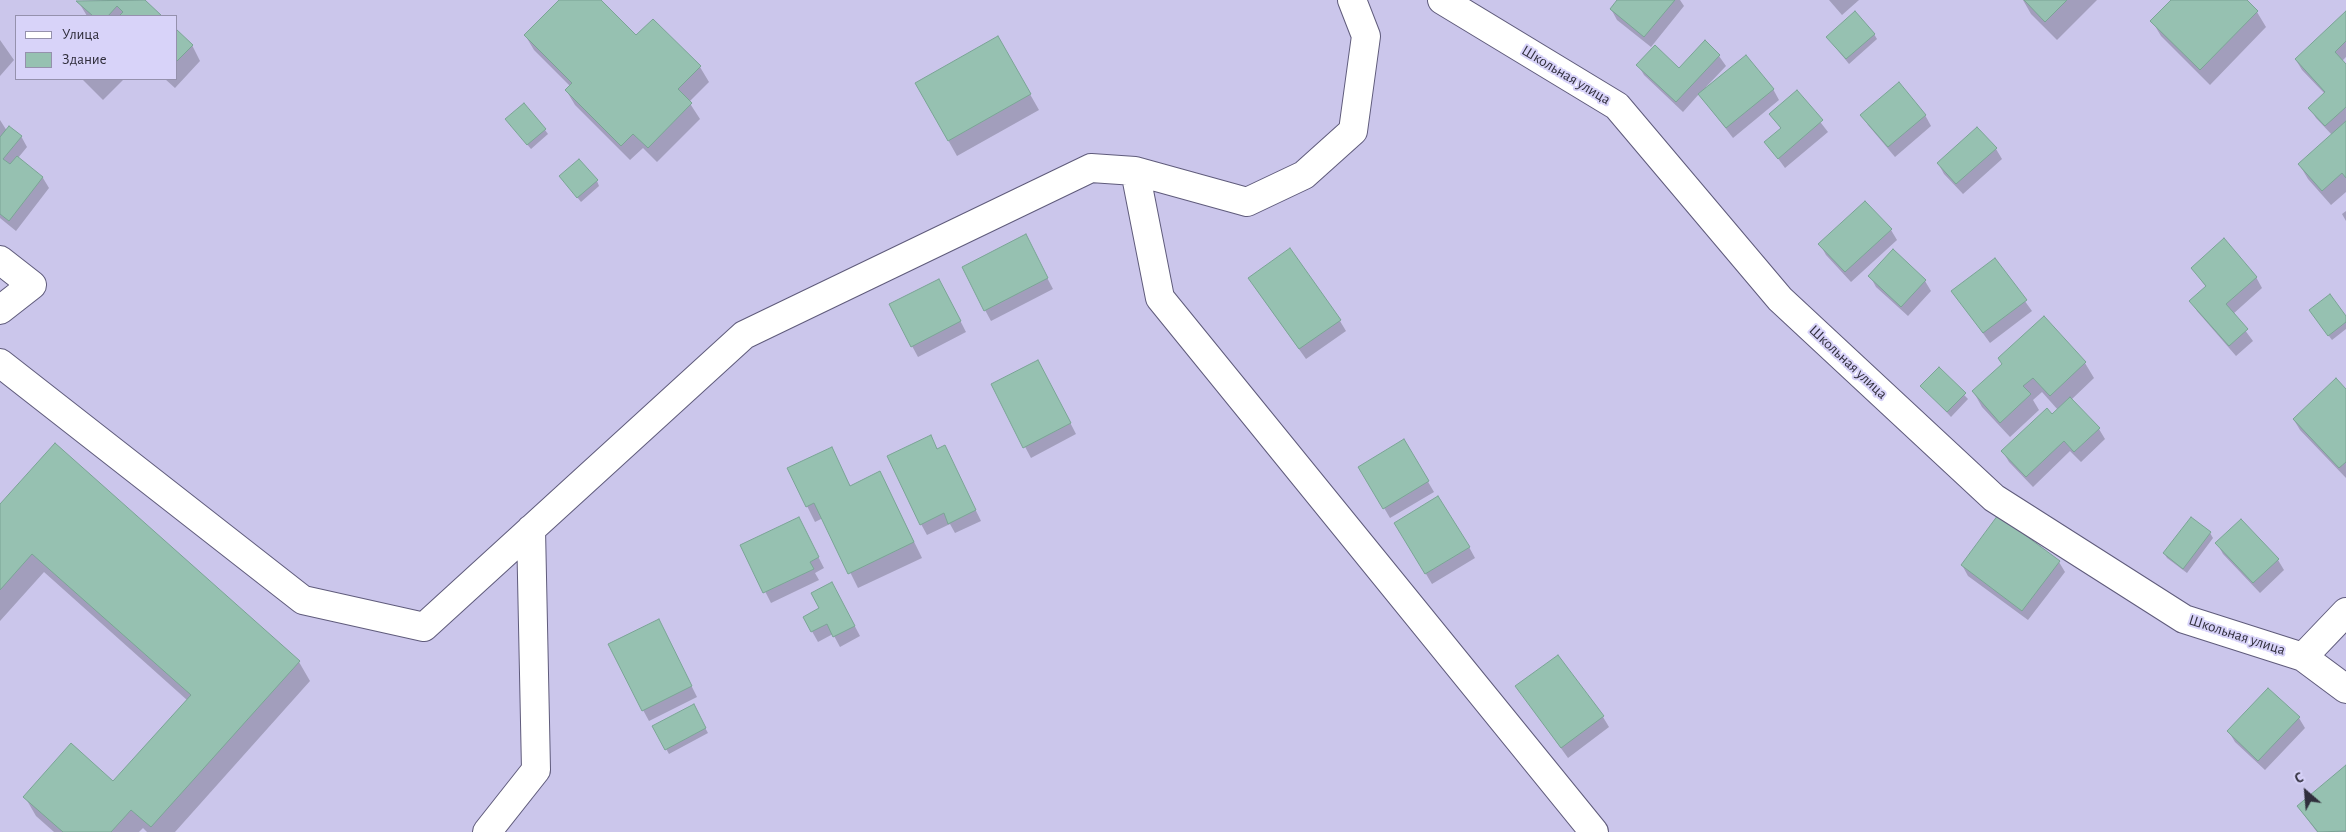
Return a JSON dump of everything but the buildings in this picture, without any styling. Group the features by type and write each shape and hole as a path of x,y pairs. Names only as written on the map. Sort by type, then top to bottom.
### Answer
{"street":[{"path":"0,363 303,600 424,627 744,335 1091,168 1135,171 1247,202 1304,175 1353,131 1366,36 1352,0"},
{"name":"Школьная улица","path":"1442,0 1617,106 1780,299 1994,498 2184,619 2303,657 2346,689"},
{"path":"1135,171 1160,298 1594,832"},
{"path":"0,260 32,285 0,310"},
{"path":"486,832 536,770 531,529"},
{"name":"Школьная улица","path":"2303,657 2346,612"}]}
